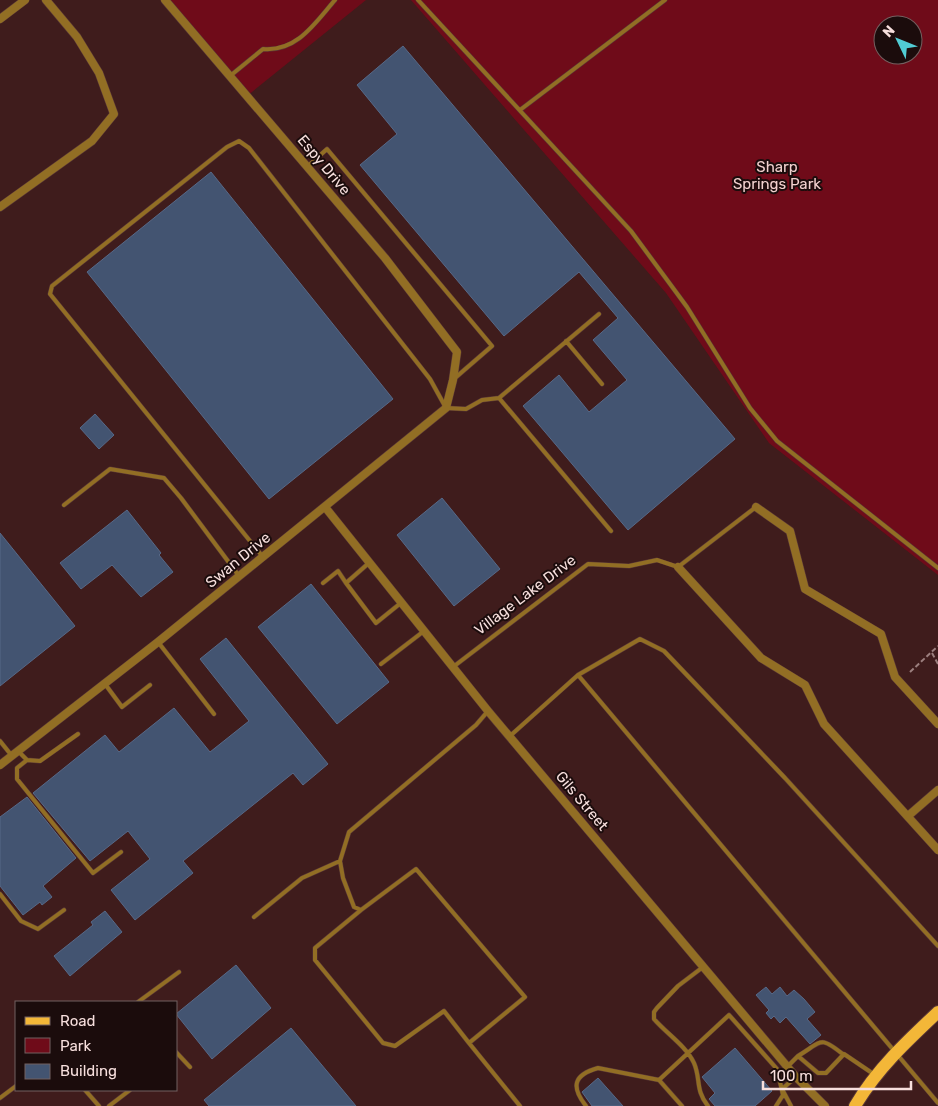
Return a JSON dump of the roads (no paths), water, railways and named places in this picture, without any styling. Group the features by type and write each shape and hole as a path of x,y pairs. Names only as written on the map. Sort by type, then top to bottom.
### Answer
{"main road":[{"path":"855,1106 875,1075 896,1051 938,1012"}],"street":[{"path":"0,19 25,0"},
{"path":"0,207 92,141 114,114 99,73 77,37 46,0"},
{"name":"Espy Drive","path":"165,0 385,258 456,352 453,380"},
{"path":"446,408 453,380"},
{"name":"Swan Drive","path":"0,765 158,642 446,408"},
{"name":"Gils Street","path":"325,507 488,711 796,1077 825,1106"},
{"path":"756,507 790,531 805,589 880,634 895,677 938,724"},
{"path":"678,567 761,658 805,685 824,724 938,850"},
{"path":"908,816 938,790"}],"lane":[{"path":"230,76 263,49 276,50 290,45 311,29 335,0"},
{"path":"418,0 631,231 687,307 750,408 777,441 938,568"},
{"path":"520,110 666,0"},
{"path":"264,557 50,294 52,286 227,147 239,141 249,148 430,379 446,408 466,409 482,400 499,398 599,314"},
{"path":"307,167 327,149 492,346 453,380"},
{"path":"566,341 602,384"},
{"path":"499,398 611,531"},
{"path":"64,505 110,469 164,478 239,576"},
{"path":"678,567 756,507"},
{"name":"Village Lake Drive","path":"453,667 588,564 629,566 657,560 678,567"},
{"path":"346,583 370,562"},
{"path":"323,583 338,571 376,623 402,602"},
{"path":"381,664 424,631"},
{"path":"510,736 578,675 640,639 664,651 785,778 938,946"},
{"path":"158,642 214,714"},
{"path":"578,675 938,1103"},
{"path":"105,684 122,706 150,685"},
{"path":"362,910 354,907 340,862 349,832 476,725 488,711"},
{"path":"0,741 27,760 40,761 78,734"},
{"path":"27,760 17,768 18,779 93,873 121,852"},
{"path":"254,917 302,878 340,862"},
{"path":"469,1042 525,997 416,869 315,948 315,960 383,1043 395,1046 444,1011 520,1106"},
{"path":"0,894 21,921 38,929 64,910"},
{"path":"704,967 678,986 654,1012 654,1019 688,1053 694,1064 700,1096 708,1106"},
{"path":"139,1001 179,972"},
{"path":"659,1080 738,1008"},
{"path":"729,1015 777,1070 782,1089 792,1106"},
{"path":"787,1066 798,1056 820,1042 828,1042 875,1075"},
{"path":"178,1054 190,1068"},
{"path":"798,1056 818,1073 826,1073 844,1055"},
{"path":"586,1106 576,1094 575,1087 578,1080 589,1071 604,1069 659,1080 682,1106"},
{"path":"776,1106 781,1102 782,1089 796,1077"},
{"path":"0,1098 15,1087"},
{"path":"87,1091 99,1106"},
{"path":"109,1106 129,1091"}],"park label":[{"name":"Sharp Springs Park","path":"777,176"}]}
